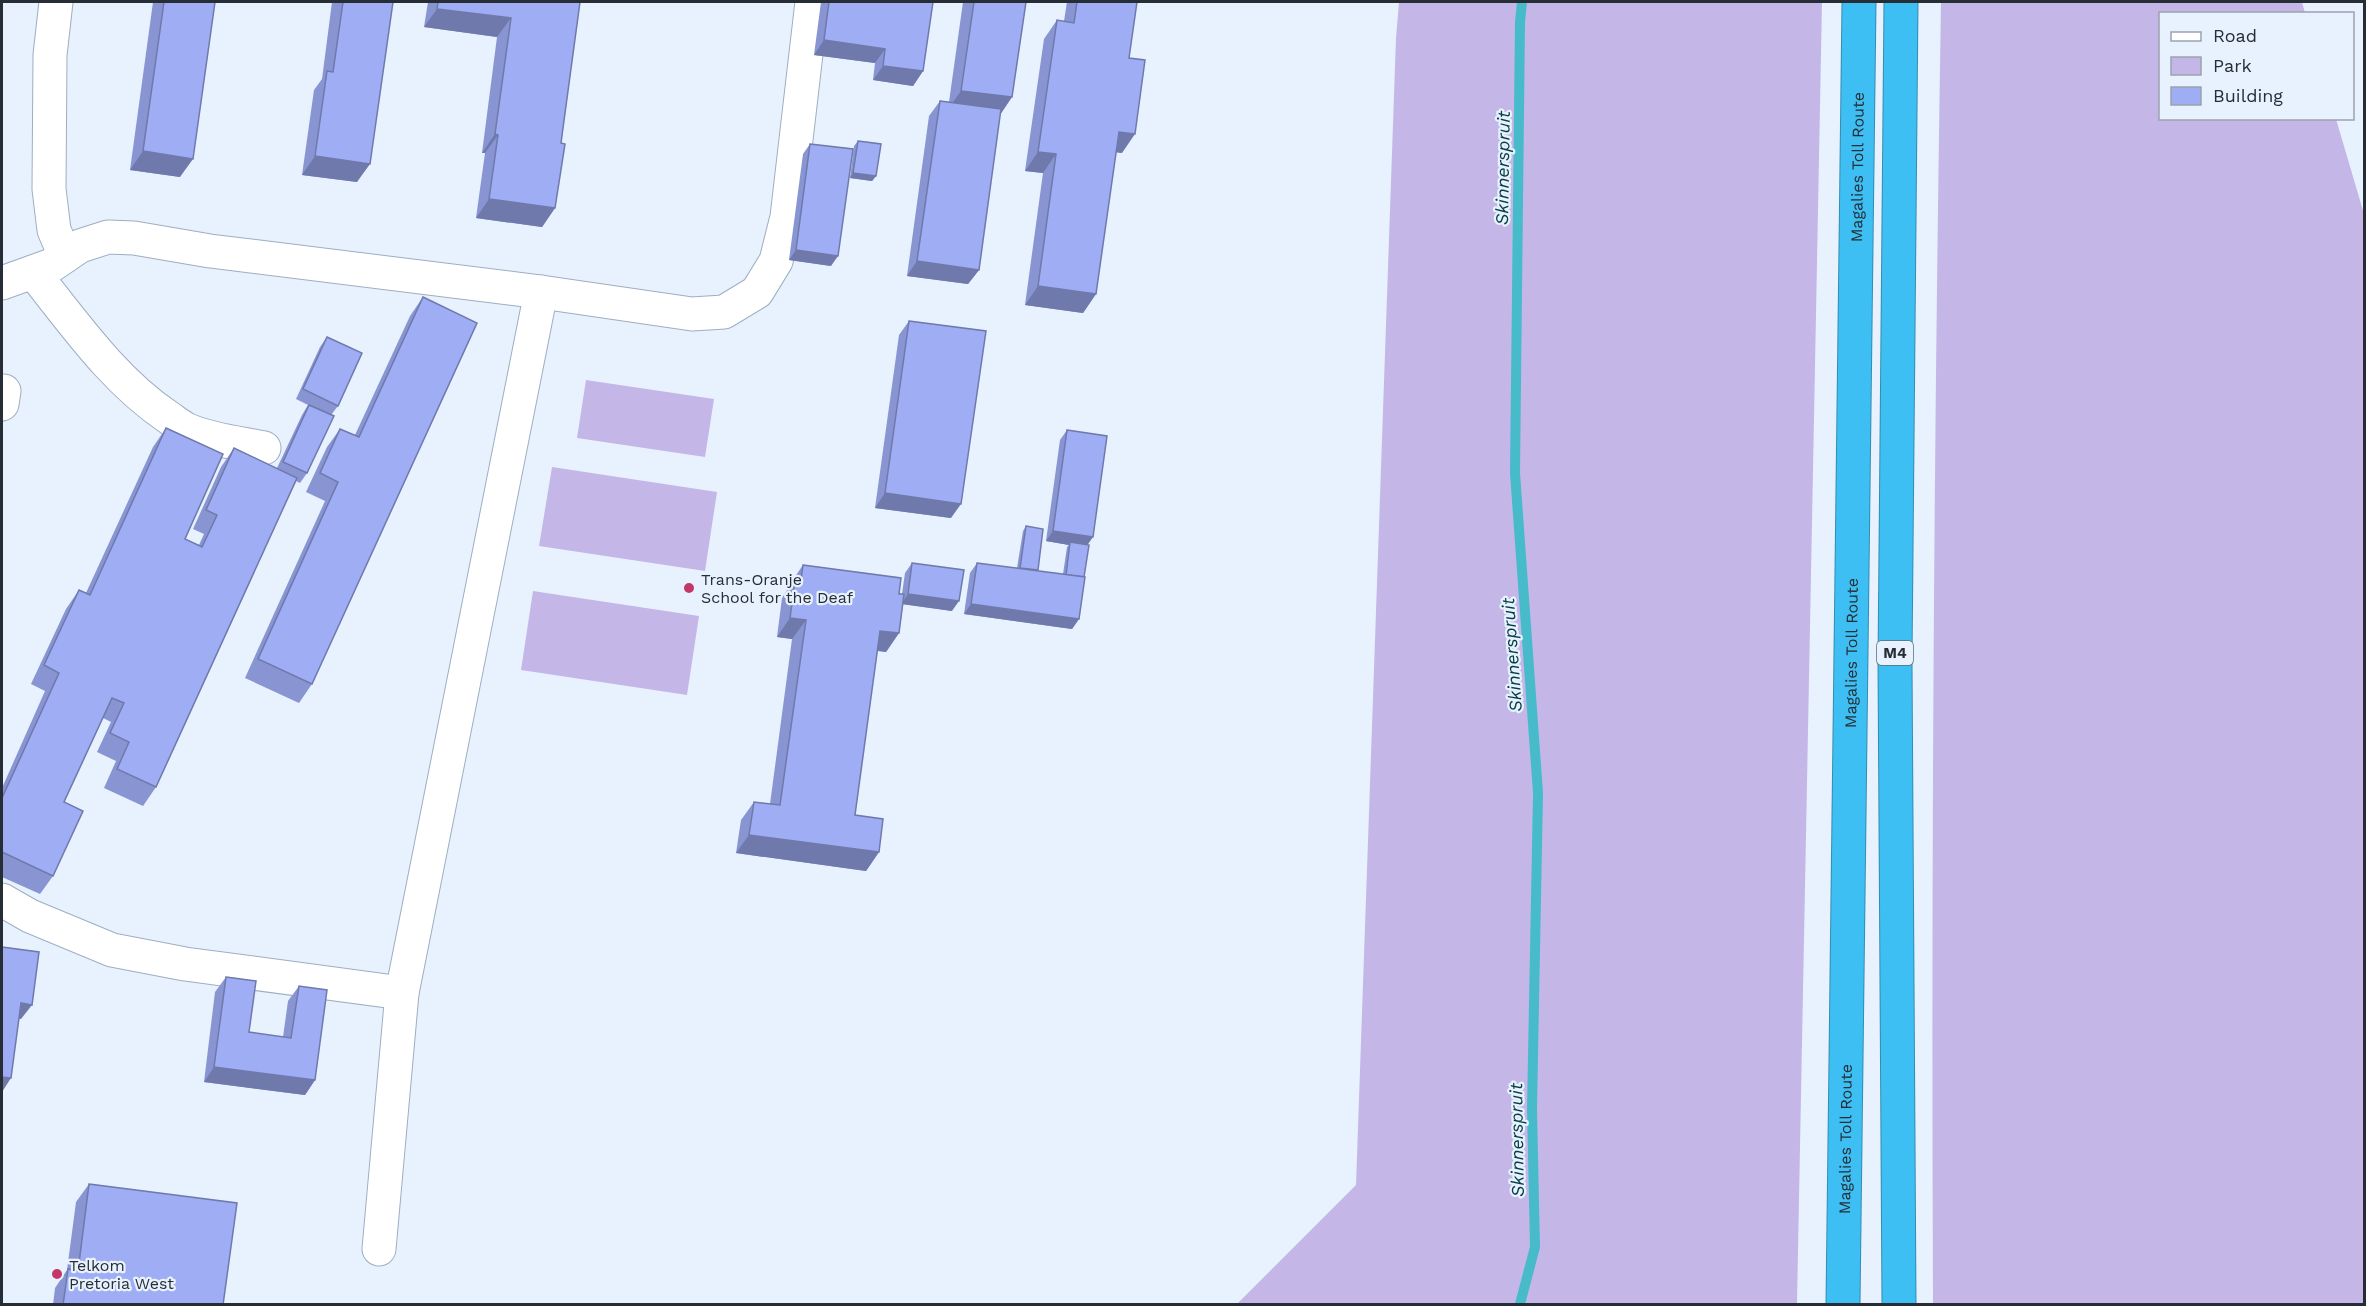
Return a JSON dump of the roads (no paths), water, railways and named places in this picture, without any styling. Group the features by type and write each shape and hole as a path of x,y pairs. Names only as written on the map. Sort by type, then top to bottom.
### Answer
{"highway":[{"name":"Magalies Toll Route","path":"1843,1305 1859,2"},
{"name":"M4","path":"1899,1305 1895,661 1901,2"}],"lane":[{"path":"56,2 50,55 49,189 54,230 65,256"},
{"path":"2,283 52,265 80,246 108,237 134,238 210,251 542,292 692,314 724,312 758,292 776,261 787,217 812,2"},
{"path":"33,272 87,339 149,404 187,429 224,440 264,448"},
{"path":"379,1249 402,993 542,292"},
{"path":"2,900 30,916 112,950 186,964 402,993"}],"waterway":[{"name":"Skinnerspruit","path":"1520,1304 1535,1247 1532,1109 1538,793 1515,473 1522,2"}],"place":[{"name":"Trans-Oranje School for the Deaf","path":"689,588"},
{"name":"Telkom Pretoria West","path":"57,1274"}]}
